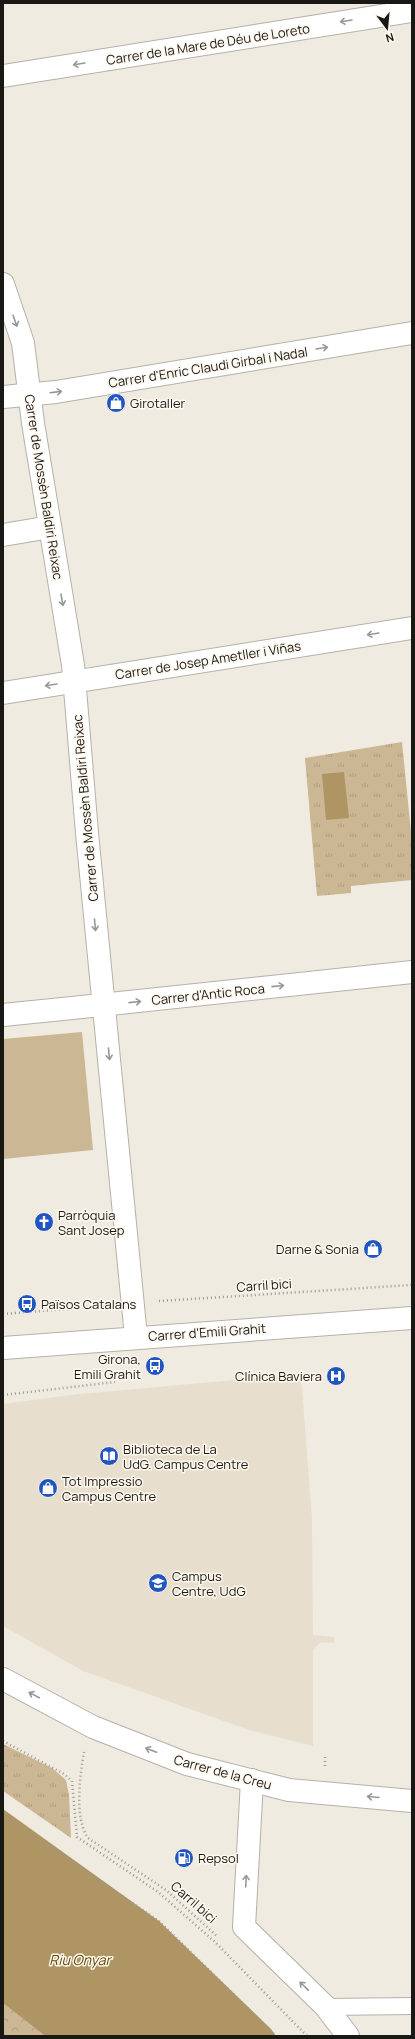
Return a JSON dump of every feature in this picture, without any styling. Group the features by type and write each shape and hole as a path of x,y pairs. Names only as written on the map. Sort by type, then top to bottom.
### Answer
{"street":[{"name":"Carrer de la Mare de Déu de Loreto","path":"3,76 412,11"},
{"name":"Carrer de Mossèn Baldiri Reixac","path":"3,284 23,343 29,395 71,650 104,1005 125,1304 136,1337"},
{"name":"Carrer d'Enric Claudi Girbal i Nadal","path":"3,397 56,392 412,333"},
{"path":"3,535 50,527"},
{"name":"Carrer de Josep Ametller i Viñas","path":"3,693 412,628"},
{"name":"Carrer d'Antic Roca","path":"3,1015 412,972"},
{"name":"Carrer d'Emili Grahit","path":"3,1348 136,1337 412,1318"},
{"name":"Carrer de la Creu","path":"3,1679 93,1727 187,1764 289,1790 412,1800"},
{"path":"252,1780 244,1927 326,2007 348,2036"}],"lane":[{"path":"326,2007 412,2006"}],"path":[{"name":"Carril bici","path":"3,1314 125,1304 412,1285"},
{"path":"3,1395 115,1382"},
{"path":"3,1741 64,1774 72,1781 77,1837 158,1892 215,1942 307,2036"},
{"name":"Carril bici","path":"84,1751 79,1780 82,1830 88,1838 166,1890 220,1938"},
{"path":"325,1754 325,1767"},
{"path":"3,1816 159,1921 276,2036"}],"shaded area":[{"name":"Campus Centre, UdG","path":"301,1374 312,1518 313,1635 334,1637 334,1643 321,1642 313,1650 313,1746 249,1730 83,1671 3,1626 3,1404 70,1395"}],"green space":[{"path":"402,742 412,842 412,880 351,886 351,893 317,896 305,758"},
{"path":"82,1032 93,1150 3,1159 3,1039"},
{"path":"3,1744 52,1768 66,1780 69,1795 71,1838 3,1791"},
{"path":"3,2003 7,2006 45,2036 3,2036"}],"water":[{"path":"344,772 349,818 326,820 322,774"},
{"name":"Riu Onyar","path":"3,1809 159,1921 271,2029 276,2036 45,2036 3,2003"}],"place":[{"name":"Girotaller","path":"116,403"},
{"name":"Parròquia Sant Josep","path":"44,1222"},
{"name":"Darne & Sonia","path":"373,1249"},
{"name":"Països Catalans","path":"27,1304"},
{"name":"Girona, Emili Grahit","path":"155,1366"},
{"name":"Clínica Baviera","path":"336,1376"},
{"name":"Biblioteca de La UdG. Campus Centre","path":"109,1456"},
{"name":"Tot Impressio Campus Centre","path":"48,1488"},
{"name":"Campus Centre, UdG","path":"158,1583"},
{"name":"Repsol","path":"184,1858"}]}
